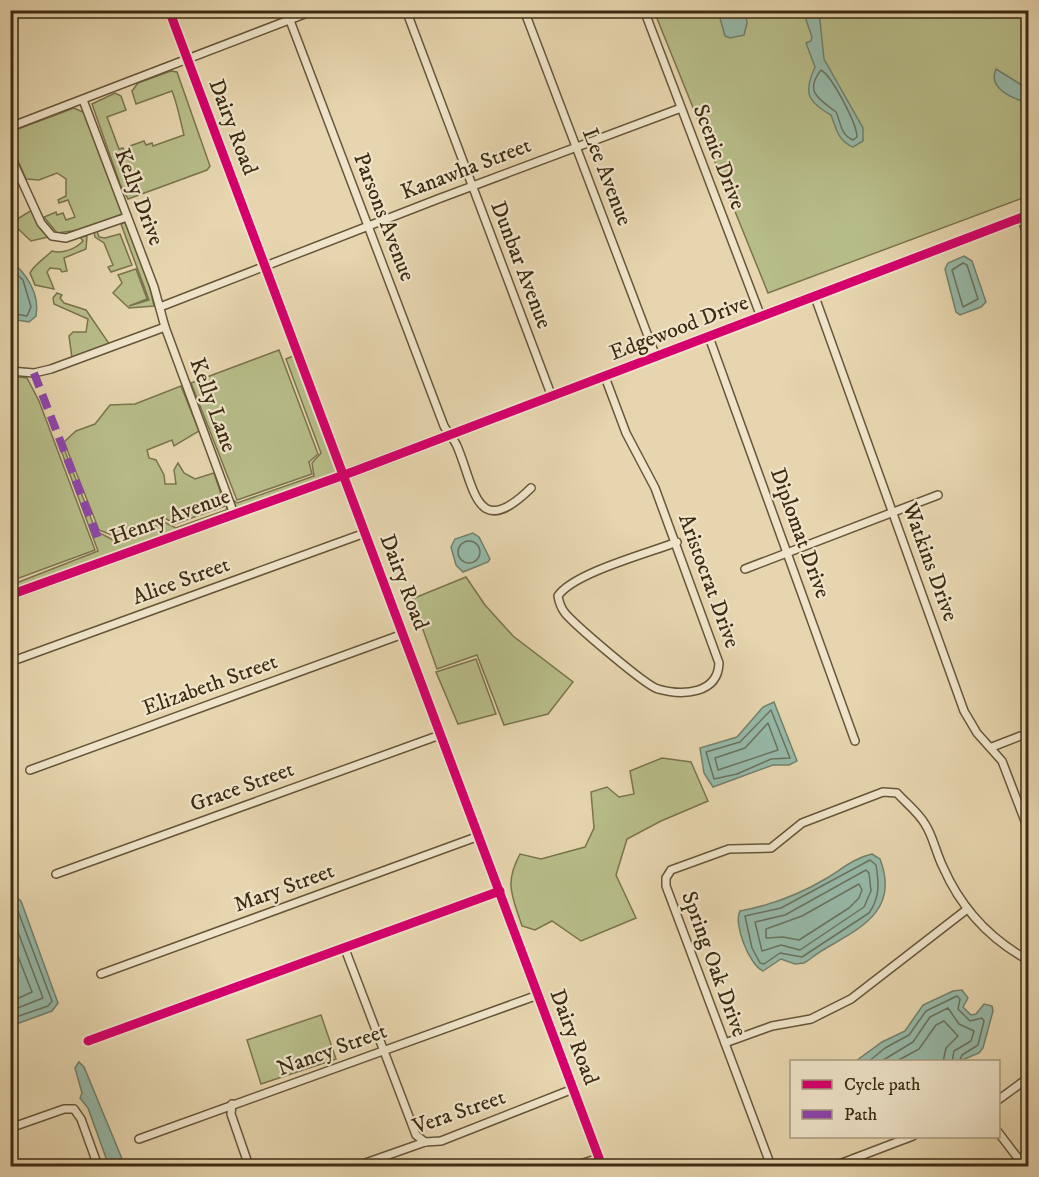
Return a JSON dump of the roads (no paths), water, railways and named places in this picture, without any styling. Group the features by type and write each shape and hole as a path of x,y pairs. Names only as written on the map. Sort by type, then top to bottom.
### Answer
{"street":[{"name":"Dairy Road","path":"169,10 600,1162"},
{"name":"Parsons Avenue","path":"286,10 449,435 456,444 477,501 485,509 503,509 518,501 531,488"},
{"path":"10,127 315,10"},
{"name":"Dunbar Avenue","path":"406,10 552,397"},
{"name":"Lee Avenue","path":"524,10 656,357"},
{"name":"Scenic Drive","path":"644,10 761,317"},
{"name":"Kelly Drive","path":"83,100 160,307"},
{"name":"Kanawha Street","path":"160,307 264,265 681,108"},
{"path":"10,155 41,223 52,236 66,238 128,217"},
{"path":"1025,216 1029,236"},
{"name":"Edgewood Drive","path":"343,475 1025,216"},
{"name":"Watkins Drive","path":"815,297 964,711 977,733 992,747 1002,761 1029,829"},
{"name":"Kelly Lane","path":"160,307 165,327 234,514"},
{"path":"10,371 34,373 51,369 165,327"},
{"name":"Diplomat Drive","path":"709,337 855,741"},
{"name":"Aristocrat Drive","path":"605,377 626,433 655,488 676,542 719,663 719,673 711,686 697,691 657,689 566,614 558,596 566,585 582,577 676,542"},
{"name":"Henry Avenue","path":"10,595 343,475"},
{"path":"745,569 938,495"},
{"name":"Alice Street","path":"10,662 364,533"},
{"name":"Elizabeth Street","path":"30,770 403,634"},
{"path":"992,747 1029,733"},
{"name":"Grace Street","path":"56,874 441,735"},
{"name":"Spring Oak Drive","path":"771,1167 666,886 666,878 671,870 729,849 771,848 802,823 883,792 897,793 925,824 945,871 966,910 985,930 1009,949 1029,960"},
{"name":"Mary Street","path":"101,974 479,836"},
{"path":"88,1041 500,891"},
{"path":"725,1043 772,1026 793,1024 831,1011 851,999 966,910"},
{"path":"345,949 416,1135 425,1142"},
{"name":"Nancy Street","path":"139,1139 538,994"},
{"path":"1000,1099 1029,1078"},
{"name":"Vera Street","path":"357,1167 425,1142 441,1140 573,1089"},
{"path":"232,1104 231,1114 249,1167"},
{"path":"10,1128 64,1109 74,1109 81,1119 98,1167"},
{"path":"1000,1133 1024,1167"},
{"path":"834,1167 910,1138"},
{"path":"574,1167 600,1162"}],"water":[{"path":"718,11 745,11 747,23 744,35 730,38 725,36"},
{"path":"803,11 819,11 824,59 863,128 863,141 853,147 841,138 831,115 816,105 810,95 809,83 815,67 806,43 811,41 812,37"},
{"path":"996,69 1028,89 1028,103 1009,96 998,87 994,76"},
{"path":"964,256 972,261 986,302 981,307 960,315 956,312 945,269 948,263"},
{"path":"10,260 27,278 34,292 36,316 29,322 11,319"},
{"path":"473,533 479,537 490,559 488,562 463,572 456,565 451,547 455,539"},
{"path":"774,702 797,761 789,765 773,765 713,787 704,773 700,748 737,737 763,707"},
{"path":"872,854 880,859 885,877 885,892 881,905 873,916 850,934 804,963 795,964 781,959 763,971 758,967 748,953 741,934 738,917 740,911 763,906 796,894 854,861"},
{"path":"13,895 21,901 58,1003 52,1011 11,1026 10,896"},
{"path":"962,990 968,998 963,1007 971,1015 976,1014 984,1004 992,1006 993,1011 983,1048 979,1053 962,1060 857,1060 882,1042 905,1031 923,1005 953,991"},
{"path":"79,1062 84,1067 125,1166 109,1166 88,1108 80,1098 82,1093 75,1068"}]}
